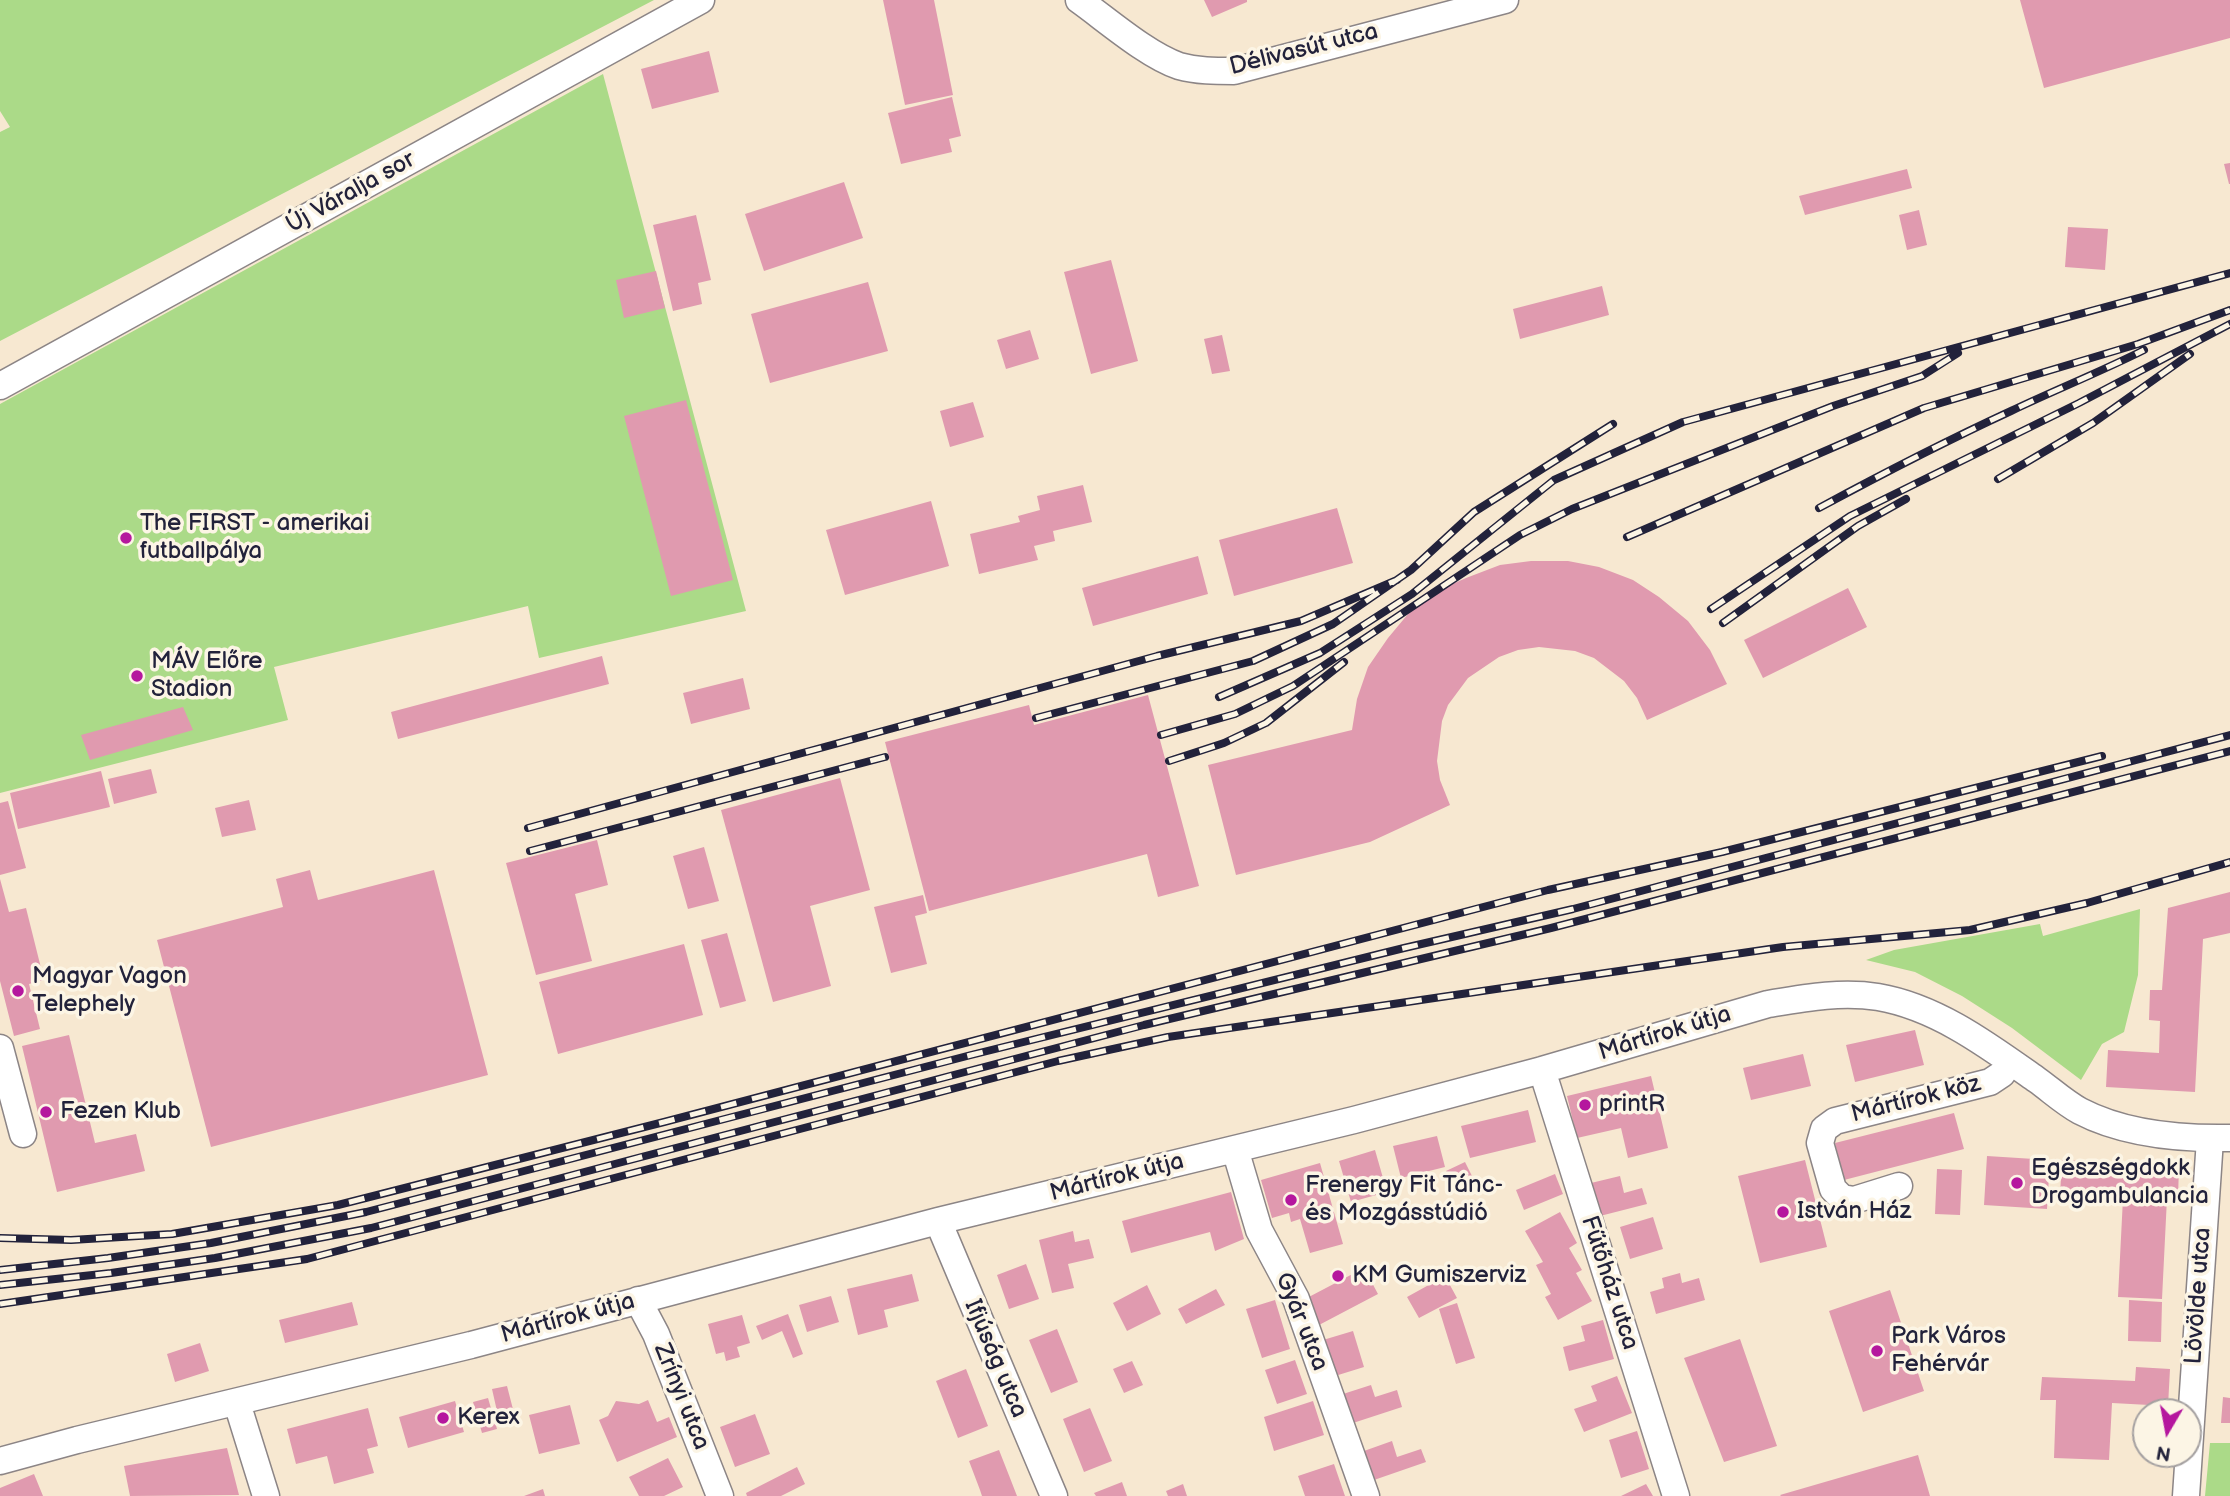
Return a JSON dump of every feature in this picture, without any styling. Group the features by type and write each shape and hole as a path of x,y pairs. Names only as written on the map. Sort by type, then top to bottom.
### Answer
{"street":[{"name":"Új Váralja sor","path":"0,386 701,0"},
{"name":"Délivasút utca","path":"1079,0 1161,58 1179,65 1213,71 1234,71 1505,0"},
{"name":"Mártírok útja","path":"0,1461 471,1345 938,1221 1235,1149 1542,1070 1768,1003 1834,994 1878,997 1923,1011 1971,1035 2078,1110 2108,1124 2134,1130 2220,1139"},
{"path":"0,1048 23,1134"},
{"name":"Mártírok köz","path":"1899,1186 1854,1200 1842,1198 1833,1189 1820,1143 1824,1129 1835,1121 1990,1082 2002,1074 2010,1061"},
{"name":"Fűtőház utca","path":"1542,1070 1676,1496"},
{"name":"Lövölde utca","path":"2186,1496 2220,1139"},
{"name":"Gyár utca","path":"1235,1149 1259,1230 1296,1299 1366,1496"},
{"name":"Ifjúság utca","path":"938,1221 1054,1496"},
{"name":"Zrínyi utca","path":"638,1300 656,1334 720,1496"},
{"path":"237,1403 266,1496"}],"green space":[{"path":"0,0 654,0 0,341 0,132 10,127 0,111"},
{"path":"603,74 746,611 539,658 528,606 274,667 288,720 0,793 0,404"},
{"path":"2140,909 2138,975 2124,1032 2102,1044 2081,1080 2012,1028 1962,996 1915,972 1866,960 1894,950 2040,924 2043,936"},
{"path":"2210,1443 2230,1443 2230,1496 2205,1496"}],"building":[{"path":"883,0 934,0 953,95 905,105"},
{"path":"1204,0 1247,0 1247,2 1212,17"},
{"path":"2020,0 2230,0 2230,38 2044,88"},
{"path":"709,51 719,92 652,109 641,69"},
{"path":"952,97 961,136 949,139 952,152 901,164 888,113"},
{"path":"2230,163 2230,184 2229,184 2224,164"},
{"path":"1907,169 1912,188 1805,215 1799,196"},
{"path":"844,182 863,238 764,271 745,214"},
{"path":"1919,210 1927,245 1907,250 1899,215"},
{"path":"696,215 711,280 698,283 702,304 673,311 653,225"},
{"path":"2068,227 2108,229 2105,270 2065,267"},
{"path":"1111,260 1138,361 1091,374 1064,272"},
{"path":"656,271 665,308 624,318 616,280"},
{"path":"868,282 888,351 770,383 751,314"},
{"path":"1602,286 1609,315 1520,339 1513,309"},
{"path":"1030,330 1039,359 1006,369 997,340"},
{"path":"1222,335 1230,371 1212,374 1204,339"},
{"path":"686,400 733,580 671,596 624,416"},
{"path":"973,402 984,437 950,447 940,411"},
{"path":"1083,485 1092,522 1053,531 1055,541 1034,546 1038,560 979,574 970,534 1020,522 1018,516 1040,510 1037,496"},
{"path":"931,501 949,566 845,595 826,530"},
{"path":"1337,508 1353,563 1234,596 1219,540"},
{"path":"1198,556 1208,594 1093,626 1082,588"},
{"path":"1531,561 1568,561 1599,567 1633,580 1688,621 1710,650 1727,684 1647,720 1637,698 1624,681 1594,658 1575,651 1539,647 1518,650 1499,657 1468,678 1448,705 1442,721 1437,761 1440,780 1450,805 1370,842 1236,875 1208,765 1352,730 1357,699 1368,667 1408,614 1437,591 1466,578 1500,565"},
{"path":"1848,588 1867,627 1763,678 1744,640"},
{"path":"602,656 609,684 398,739 391,712"},
{"path":"743,678 750,709 691,724 683,693"},
{"path":"1148,695 1199,886 1158,897 1147,854 929,911 885,742 1029,705 1034,725"},
{"path":"183,707 193,730 90,760 81,735"},
{"path":"151,769 157,793 114,804 108,779"},
{"path":"101,771 110,807 18,829 10,793"},
{"path":"840,778 870,890 810,906 831,986 773,1002 721,810"},
{"path":"249,800 256,830 222,837 215,808"},
{"path":"8,801 26,868 0,875 0,803"},
{"path":"597,840 608,885 575,894 592,961 536,975 506,863"},
{"path":"704,847 719,901 688,909 673,856"},
{"path":"310,870 318,900 434,870 488,1075 211,1147 157,940 283,907 276,879"},
{"path":"0,879 9,912 26,908 44,980 29,984 40,1029 14,1036 0,981"},
{"path":"2230,892 2230,933 2203,939 2195,1092 2106,1087 2108,1050 2159,1053 2160,1021 2149,1020 2150,990 2162,990 2168,908"},
{"path":"923,895 927,913 915,916 927,964 891,973 874,907"},
{"path":"727,933 746,1001 720,1008 701,940"},
{"path":"684,944 703,1015 558,1054 539,982"},
{"path":"1915,1030 1924,1065 1855,1082 1846,1045"},
{"path":"69,1035 95,1143 136,1134 145,1171 57,1192 22,1046"},
{"path":"1803,1054 1811,1086 1751,1100 1743,1068"},
{"path":"1651,1076 1668,1148 1628,1158 1621,1128 1577,1138 1567,1096"},
{"path":"1528,1110 1536,1142 1470,1158 1461,1126"},
{"path":"1954,1113 1964,1149 1844,1180 1835,1143"},
{"path":"1437,1136 1445,1167 1401,1178 1393,1146"},
{"path":"1375,1150 1387,1192 1351,1202 1339,1161"},
{"name":"Egészségdokk Drogambulancia","path":"1987,1156 2050,1160 2047,1209 1984,1205"},
{"name":"István Ház","path":"1805,1160 1827,1247 1760,1263 1738,1176"},
{"path":"2062,1160 2179,1166 2178,1198 2167,1198 2162,1299 2118,1297 2123,1198 2060,1195"},
{"path":"1465,1162 1477,1186 1458,1195 1446,1171"},
{"path":"1320,1163 1343,1244 1310,1253 1300,1219 1291,1222 1289,1213 1272,1218 1261,1180"},
{"path":"1937,1169 1962,1170 1960,1215 1935,1214"},
{"path":"1555,1174 1563,1194 1524,1210 1516,1190"},
{"path":"1620,1176 1624,1193 1642,1188 1647,1204 1600,1216 1591,1183"},
{"path":"1231,1192 1244,1239 1215,1251 1210,1232 1131,1253 1122,1221"},
{"path":"1560,1212 1577,1243 1569,1248 1582,1270 1576,1273 1592,1301 1558,1320 1545,1297 1551,1294 1536,1265 1543,1262 1525,1231"},
{"path":"1653,1217 1663,1249 1630,1259 1620,1227"},
{"path":"1073,1231 1075,1242 1089,1239 1094,1258 1068,1264 1074,1288 1052,1293 1039,1240"},
{"path":"1026,1264 1039,1299 1009,1309 997,1275"},
{"path":"1364,1268 1378,1294 1319,1325 1305,1299"},
{"path":"1680,1273 1682,1283 1699,1278 1705,1300 1656,1314 1650,1292 1664,1288 1662,1278"},
{"path":"912,1274 919,1301 884,1310 888,1327 858,1335 847,1289"},
{"path":"1445,1276 1457,1298 1419,1318 1407,1297"},
{"path":"1147,1285 1161,1314 1127,1331 1113,1303"},
{"path":"1216,1289 1225,1305 1186,1324 1178,1309"},
{"name":"Park Város Fehérvár","path":"1890,1290 1924,1391 1863,1412 1829,1311"},
{"path":"831,1296 839,1322 807,1332 799,1305"},
{"path":"1275,1300 1290,1349 1262,1358 1246,1309"},
{"path":"2129,1300 2162,1302 2161,1342 2128,1341"},
{"path":"352,1302 358,1325 285,1343 279,1320"},
{"path":"1457,1303 1475,1358 1456,1364 1439,1309"},
{"path":"788,1314 803,1354 793,1358 782,1331 762,1340 756,1326"},
{"path":"742,1315 750,1343 737,1347 740,1357 726,1361 724,1352 716,1354 708,1324"},
{"path":"1603,1320 1614,1359 1569,1371 1563,1347 1585,1341 1581,1326"},
{"path":"1057,1329 1078,1382 1051,1393 1029,1340"},
{"path":"1353,1331 1364,1367 1335,1376 1323,1340"},
{"path":"1740,1339 1777,1446 1724,1462 1684,1358"},
{"path":"200,1343 209,1371 175,1382 167,1354"},
{"path":"1295,1360 1307,1394 1277,1404 1265,1370"},
{"path":"1132,1361 1143,1385 1124,1393 1113,1369"},
{"path":"2136,1367 2170,1369 2168,1398 2132,1398 2132,1404 2112,1403 2109,1460 2054,1458 2056,1400 2040,1400 2042,1377 2135,1381"},
{"path":"966,1369 988,1426 958,1438 936,1381"},
{"path":"1617,1376 1632,1413 1584,1432 1574,1409 1597,1401 1591,1386"},
{"path":"1371,1385 1375,1397 1397,1390 1402,1407 1353,1423 1343,1394"},
{"path":"507,1386 515,1417 499,1420 492,1389"},
{"path":"2223,1397 2230,1398 2230,1423 2221,1423"},
{"path":"488,1398 497,1429 482,1433 473,1402"},
{"path":"648,1400 657,1422 669,1417 677,1437 617,1462 599,1420 608,1416 616,1401 639,1404"},
{"path":"455,1401 464,1432 408,1448 399,1417"},
{"path":"1313,1401 1324,1435 1274,1451 1264,1417"},
{"path":"570,1405 580,1444 539,1454 529,1415"},
{"path":"368,1408 378,1446 367,1449 374,1473 334,1484 327,1456 296,1464 287,1429"},
{"path":"1090,1408 1112,1461 1084,1472 1063,1419"},
{"path":"755,1414 770,1454 735,1467 720,1427"},
{"path":"1637,1431 1649,1469 1621,1478 1609,1440"},
{"path":"1392,1441 1397,1457 1421,1449 1426,1462 1374,1480 1364,1451"},
{"path":"227,1448 239,1495 130,1496 124,1466"},
{"path":"999,1450 1017,1496 982,1496 969,1461"},
{"path":"1918,1455 1930,1496 1780,1495"},
{"path":"668,1458 683,1487 664,1496 639,1496 629,1477"},
{"path":"1334,1464 1345,1496 1305,1496 1298,1476"},
{"path":"797,1467 805,1484 781,1496 747,1496 746,1493"},
{"path":"34,1474 43,1496 0,1496 0,1488"},
{"path":"1122,1482 1127,1496 1096,1496 1094,1493"},
{"path":"1183,1484 1187,1496 1168,1496 1166,1491"},
{"path":"1646,1484 1653,1496 1621,1496"},
{"path":"543,1489 545,1496 524,1496"}],"railway":[{"path":"1219,697 1320,653 1412,594 1554,480 1683,422 2230,273"},
{"path":"1627,537 1924,408 2138,344 2230,310"},
{"path":"1711,609 1850,516 2079,403 2230,324"},
{"path":"1819,508 1962,434 2144,350"},
{"path":"1161,735 1235,714 1293,686 1520,535 1572,509 1833,406 1922,376 1958,353"},
{"path":"1998,479 2093,423 2190,354"},
{"path":"1036,718 1253,661 1333,624 1411,570 1474,512 1613,424"},
{"path":"1723,623 1858,526 1906,499"},
{"path":"528,828 1157,656 1301,621 1397,580"},
{"path":"1169,761 1224,743 1266,723 1344,662"},
{"path":"0,1270 211,1243 366,1212 971,1055 1573,909 2230,735"},
{"path":"0,1285 215,1258 371,1228 1144,1025 1551,928 2230,751"},
{"path":"0,1238 71,1240 172,1234 338,1205 1548,890 1722,852 2102,756"},
{"path":"530,851 885,757"},
{"path":"0,1304 307,1259 1058,1061 1168,1037 1783,947 1970,930 2087,903 2230,862"}],"place":[{"name":"The FIRST - amerikai futballpálya","path":"126,538"},
{"name":"MÁV Előre Stadion","path":"137,676"},
{"name":"Magyar Vagon Telephely","path":"18,991"},
{"name":"printR","path":"1585,1105"},
{"name":"Fezen Klub","path":"46,1112"},
{"name":"Egészségdokk Drogambulancia","path":"2017,1183"},
{"name":"Frenergy Fit Tánc- és Mozgásstúdió","path":"1291,1200"},
{"name":"István Ház","path":"1783,1212"},
{"name":"KM Gumiszerviz","path":"1338,1276"},
{"name":"Park Város Fehérvár","path":"1877,1351"},
{"name":"Kerex","path":"443,1418"}]}
